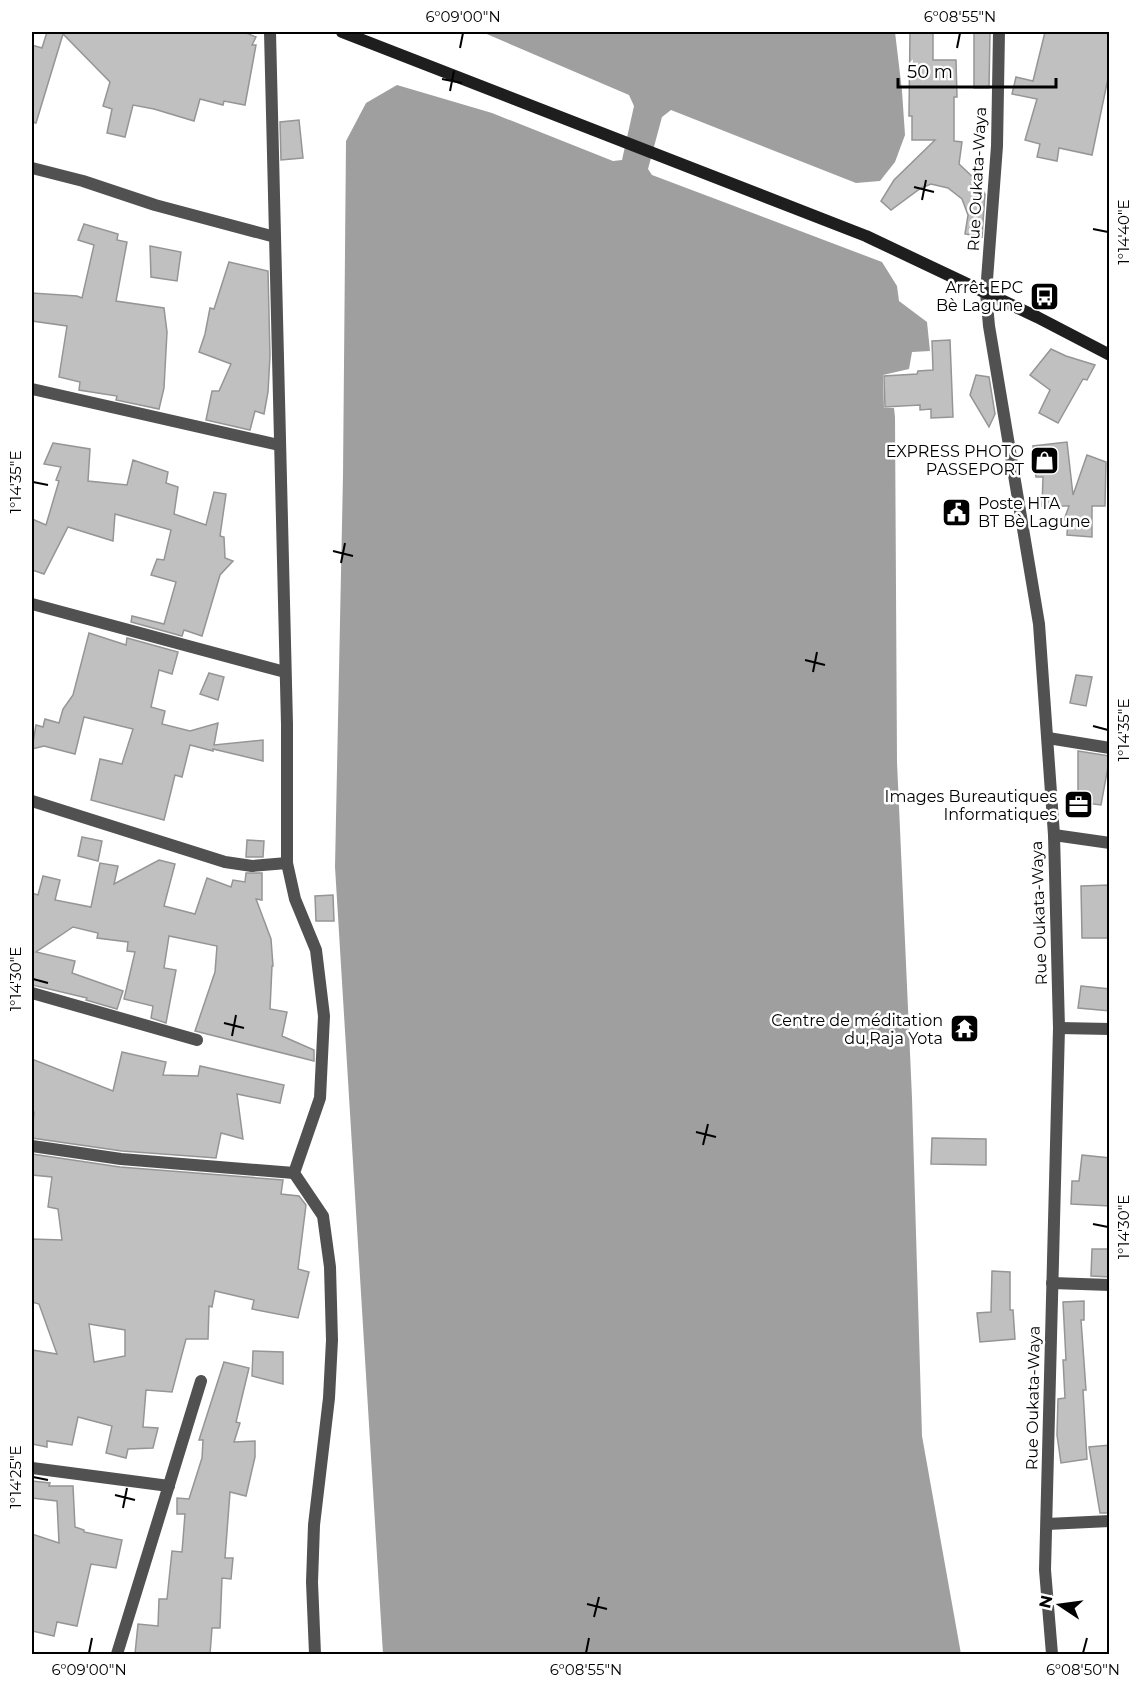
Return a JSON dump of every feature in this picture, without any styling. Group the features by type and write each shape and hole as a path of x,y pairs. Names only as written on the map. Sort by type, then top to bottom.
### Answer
{"main road":[{"path":"343,32 866,236 1046,321 1110,355"}],"street":[{"path":"270,32 287,724 288,863 295,899 316,950 324,1016 320,1098 294,1173"},
{"name":"Rue Oukata-Waya","path":"999,32 997,146 986,293 989,326 1040,624 1054,835 1059,1028 1046,1570 1052,1654"},
{"path":"32,168 83,181 155,205 275,237"},
{"path":"32,388 279,445"},
{"path":"32,604 285,672"},
{"path":"1048,738 1110,748"},
{"path":"32,801 225,862 252,866 288,863"},
{"path":"1054,835 1110,843"},
{"path":"32,993 197,1040"},
{"path":"1059,1028 1110,1029"},
{"path":"32,1146 121,1159 294,1173"},
{"path":"294,1173 323,1216 330,1267 332,1340 329,1398 314,1536 312,1581 315,1654"},
{"path":"1052,1283 1110,1285"},
{"path":"117,1654 201,1381"},
{"path":"32,1468 169,1486"},
{"path":"1047,1524 1110,1521"}],"shaded area":[{"path":"482,32 895,32 905,135 895,162 880,181 856,183 671,110 662,117 648,169 652,175 882,262 897,286 899,301 927,322 930,351 912,352 909,369 883,375 884,408 894,408 895,417 897,762 912,1098 922,1436 961,1654 383,1654 335,867 343,475 346,141 366,103 397,85 492,113 613,161 622,160 634,106 629,95"}],"building":[{"path":"47,32 244,32 256,37 252,45 256,45 245,105 224,101 223,105 200,99 194,121 133,105 125,137 107,133 112,109 103,106 110,82 63,34 36,123 32,122 32,45 42,48"},
{"path":"910,32 933,32 933,60 956,60 957,97 954,97 954,141 962,142 959,164 977,181 985,194 982,237 965,234 968,215 962,199 948,188 931,184 921,188 891,210 881,201 894,180 935,140 912,140 912,116 909,116"},
{"path":"974,32 990,32 989,88 974,88"},
{"path":"1045,32 1110,32 1110,69 1092,155 1059,148 1057,161 1037,157 1040,144 1025,140 1037,99 1012,94 1016,77 1033,81"},
{"path":"299,120 303,158 281,160 280,122"},
{"path":"84,224 118,234 117,240 127,242 116,301 164,308 167,332 164,388 159,409 116,400 117,396 79,390 80,382 59,377 67,326 32,321 32,293 82,298 94,245 78,240"},
{"path":"150,246 181,252 177,281 151,277"},
{"path":"229,262 268,271 270,356 268,392 264,414 255,411 250,430 206,420 212,391 219,391 231,364 199,352 210,308 214,309"},
{"path":"950,340 953,417 931,418 931,409 920,410 920,405 885,407 884,376 917,374 918,371 933,370 932,341"},
{"path":"1051,349 1095,365 1087,380 1083,379 1058,423 1039,413 1050,390 1030,375"},
{"path":"976,375 989,377 995,414 989,427 970,395"},
{"path":"1067,442 1073,495 1087,455 1106,462 1105,506 1092,506 1092,537 1067,535 1068,520 1064,520 1069,506 1042,506 1043,477 1036,477 1033,446"},
{"path":"53,443 90,449 88,481 127,485 133,460 168,472 166,483 178,487 174,514 206,525 214,492 226,494 220,536 224,537 225,558 233,561 220,575 202,636 184,630 182,636 131,622 132,616 164,624 176,582 151,575 157,559 164,560 171,530 115,514 113,541 68,527 44,574 32,570 32,519 46,525 59,481 56,480 61,467 44,464"},
{"path":"89,633 126,645 127,638 178,652 172,674 159,670 151,707 165,711 162,724 190,731 218,723 214,745 263,740 263,761 190,745 182,777 175,775 164,820 91,800 100,759 122,764 133,729 84,717 75,754 44,746 32,749 36,725 43,727 45,719 59,723 63,709 73,695"},
{"path":"209,673 224,677 218,700 200,694"},
{"path":"1076,675 1092,677 1086,706 1070,703"},
{"path":"1078,751 1110,756 1101,805 1078,802"},
{"path":"82,837 102,841 98,861 78,856"},
{"path":"247,840 264,841 263,857 246,857"},
{"path":"159,860 175,864 164,906 195,914 207,878 231,887 233,880 245,882 246,873 262,873 262,900 256,899 271,939 273,966 270,1009 287,1012 282,1036 314,1050 314,1061 195,1031 215,972 217,946 169,936 164,968 176,970 166,1023 151,1018 153,1006 124,999 135,952 127,951 128,942 97,938 98,933 73,927 36,952 75,961 72,973 123,991 117,1009 86,1000 87,998 32,985 32,893 38,895 43,876 60,880 55,900 91,907 100,863 118,866 114,884"},
{"path":"1110,885 1110,938 1082,938 1081,886"},
{"path":"333,895 334,921 316,921 315,896"},
{"path":"1081,986 1110,989 1110,1011 1078,1008"},
{"path":"122,1052 166,1062 163,1075 198,1076 200,1066 284,1085 280,1103 237,1094 243,1139 221,1133 216,1158 122,1151 32,1138 34,1112 32,1111 32,1059 113,1091"},
{"path":"932,1138 986,1139 986,1165 931,1164"},
{"path":"32,1154 120,1167 283,1180 281,1194 299,1196 306,1205 298,1269 309,1272 298,1318 252,1309 254,1300 215,1291 212,1307 209,1306 208,1339 186,1339 172,1392 146,1390 143,1427 158,1428 153,1448 128,1449 126,1458 106,1453 112,1426 78,1417 72,1445 47,1441 47,1447 32,1444 32,1350 57,1354 39,1304 32,1302 32,1239 62,1240 58,1209 48,1207 52,1177 32,1175","holes":["89,1324 125,1330 125,1356 94,1362"]},
{"path":"1082,1155 1110,1158 1110,1206 1071,1204 1072,1181 1079,1181"},
{"path":"1092,1249 1110,1249 1110,1277 1091,1276"},
{"path":"992,1271 1010,1272 1010,1310 1013,1310 1015,1339 980,1342 977,1313 991,1312"},
{"path":"1084,1301 1084,1320 1081,1320 1086,1390 1083,1390 1087,1459 1061,1463 1057,1435 1058,1399 1065,1398 1063,1302"},
{"path":"253,1351 283,1352 283,1384 252,1376"},
{"path":"224,1362 249,1368 236,1422 240,1423 234,1442 255,1441 255,1457 246,1496 230,1492 225,1558 233,1558 231,1579 222,1578 220,1628 212,1628 210,1654 135,1654 138,1624 158,1626 159,1599 167,1599 172,1551 182,1552 185,1514 177,1514 177,1498 189,1499 202,1458 203,1440 199,1440"},
{"path":"1110,1445 1110,1513 1100,1513 1089,1447"},
{"path":"32,1481 50,1483 49,1486 73,1486 75,1527 84,1532 122,1540 116,1568 91,1564 77,1626 57,1622 54,1636 32,1631 32,1534 59,1543 57,1501 32,1498"}],"place":[{"name":"Arrêt EPC Bè Lagune","path":"1044,296"},
{"name":"EXPRESS PHOTO PASSEPORT","path":"1045,460"},
{"name":"Poste HTA BT Bè Lagune","path":"957,512"},
{"name":"Images Bureautiques Informatiques","path":"1078,805"},
{"name":"Centre de méditation du,Raja Yota","path":"964,1029"}]}
